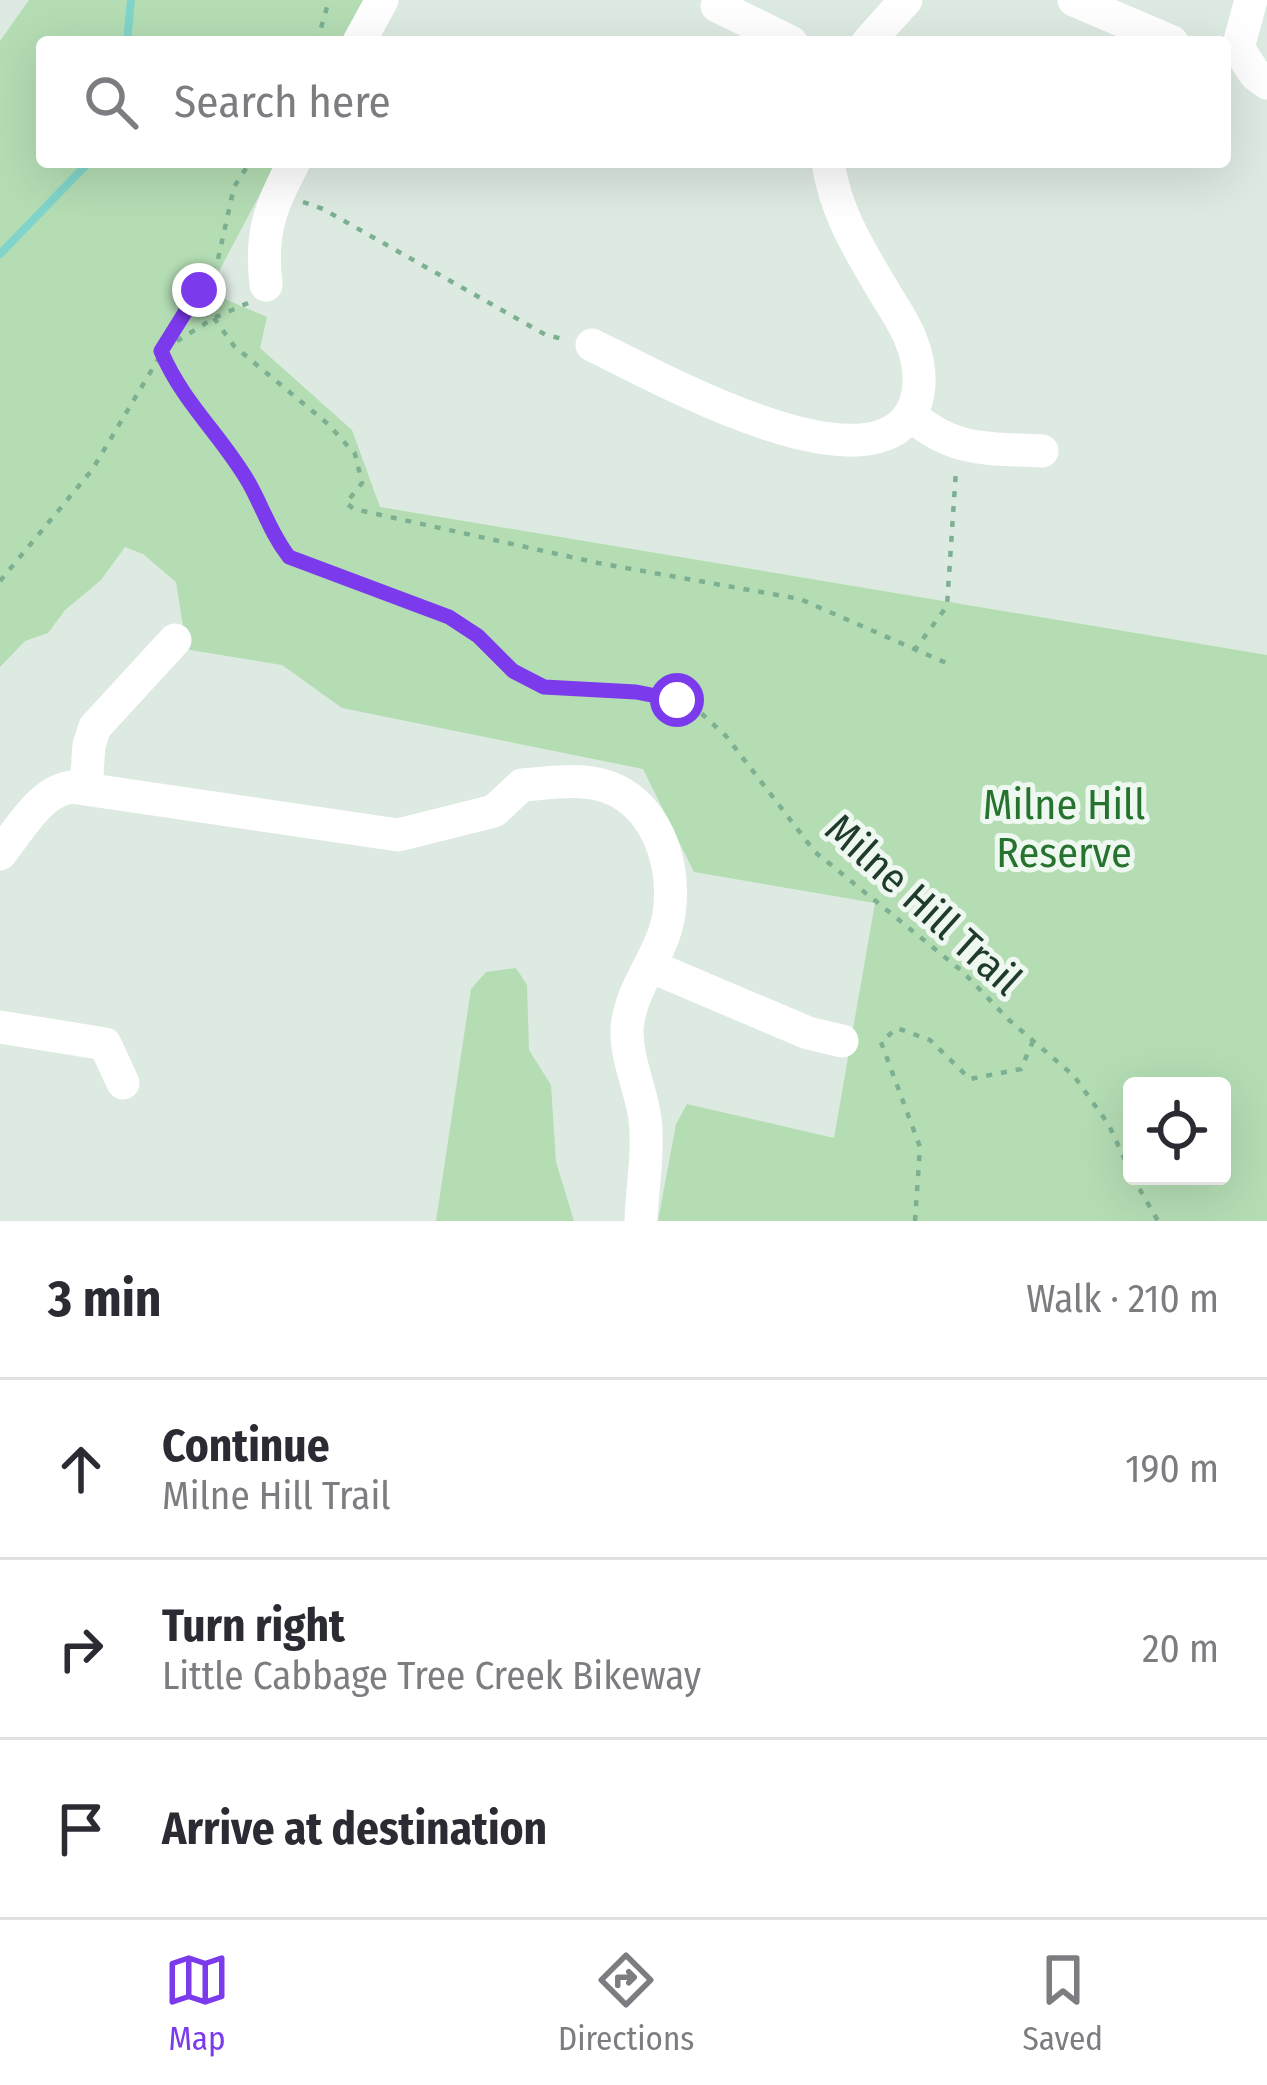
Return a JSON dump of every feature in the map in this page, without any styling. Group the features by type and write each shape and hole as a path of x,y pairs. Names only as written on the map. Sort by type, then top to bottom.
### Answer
{"street":[{"path":"362,36 382,0"},
{"path":"873,36 906,0"},
{"path":"1074,0 1158,36"},
{"path":"1251,0 1232,51 1267,82"},
{"path":"717,6 779,36"},
{"path":"266,285 261,247 277,193 291,168"},
{"path":"592,345 756,422 791,431 878,440 897,430 910,415 920,390 912,342 850,233 833,195 829,168"},
{"path":"910,415 947,442 1042,451"},
{"path":"86,788 95,727 175,640"},
{"path":"0,854 53,792 86,788 398,835 494,811 522,785 601,785 637,804 650,818 663,849 669,894 664,934 629,1013 627,1035 646,1123 640,1221"},
{"path":"650,965 808,1033 842,1041"},
{"path":"0,1027 105,1044 123,1083"}],"path":[{"path":"319,36 328,0"},
{"path":"0,581 92,470 218,259 234,187 246,168"},
{"path":"277,193 323,209 547,335 592,345"},
{"path":"161,351 214,318 244,307 266,285"},
{"path":"214,318 233,346 328,424 355,454 362,483 346,503 354,509 598,563 800,599 951,665"},
{"name":"Milne Hill Trail","path":"161,351 175,385 249,482 275,539 289,557 449,617 478,636 513,671 544,687 636,692 677,700 702,714 726,736 815,852 962,971 1074,1076 1109,1125 1123,1156"},
{"path":"914,651 947,606 956,470 945,463 947,442"},
{"path":"915,1221 920,1147 881,1042 897,1028 931,1040 970,1079 1021,1070 1033,1041"},
{"name":"Milne Hill Trail","path":"1137,1185 1158,1221"}],"green space":[{"name":"Milne Hill Reserve","path":"29,0 363,0 343,36 36,36 36,168 274,168 208,292 267,317 260,348 352,430 380,507 1267,655 1267,1221 658,1221 676,1124 687,1104 834,1138 875,903 694,872 643,769 342,708 282,665 178,648 183,626 176,582 143,554 125,547 101,580 65,610 48,633 25,641 0,667 0,41"},
{"path":"516,968 527,985 529,1050 551,1085 556,1162 574,1221 436,1221 471,989 486,972"}],"waterway":[{"path":"128,36 131,0"},
{"path":"0,254 83,168"}],"route":[{"path":"199,290 161,351 175,385 249,482 275,539 289,557 449,617 478,636 513,671 544,687 636,692 677,700"}]}
